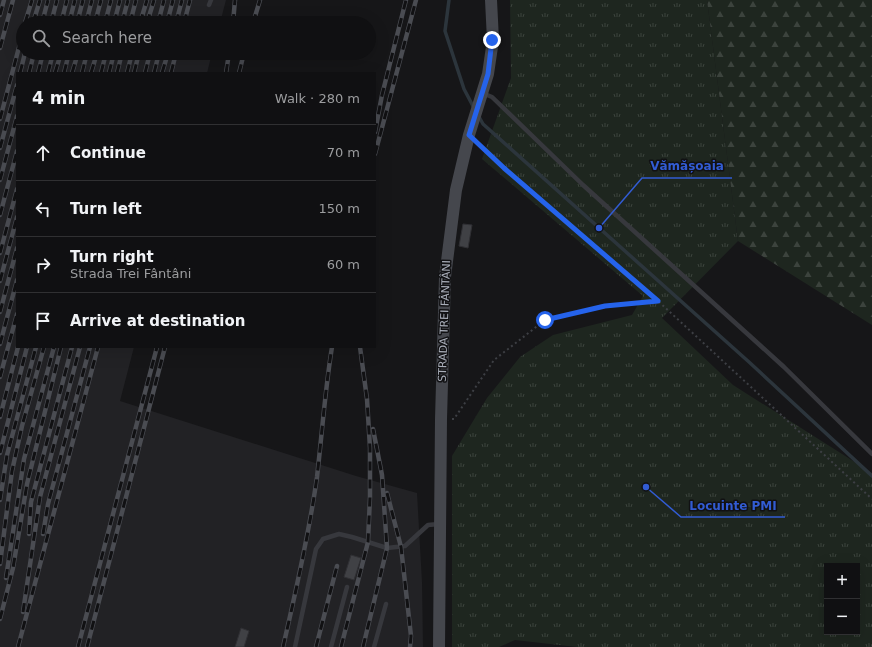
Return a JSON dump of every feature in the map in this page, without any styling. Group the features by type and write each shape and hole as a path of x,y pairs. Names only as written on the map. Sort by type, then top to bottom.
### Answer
{"main road":[{"name":"STRADA TREI FÂNTÂNI","path":"439,647 441,419 445,277 456,190 473,120 488,74 492,40 491,0"}],"lane":[{"path":"209,5 211,0"},
{"path":"481,96 492,96 589,191 784,367 872,454"},
{"path":"295,647 316,549 323,539 339,534 386,548 401,547 405,546 428,525 441,524"},
{"path":"331,647 347,587"},
{"path":"374,647 386,604"}],"path":[{"path":"469,135 504,168 658,301 872,499"},
{"path":"441,419 454,419 494,360 545,320 605,306 658,301"}],"shaded area":[{"path":"0,0 226,0 222,16 16,16 16,60 210,60 207,72 16,72 16,348 134,348 120,401 356,476 417,493 422,582 423,647 0,647"}],"green space":[{"path":"510,0 707,0 738,241 662,318 733,385 872,473 872,647 577,647 515,640 499,647 452,647 452,456 487,398 520,357 553,335 632,315 643,296 482,159 511,78"},
{"path":"707,0 872,0 872,325 738,241"}],"building":[{"path":"463,224 472,225 468,248 459,246"},
{"path":"351,555 361,558 354,580 344,577"},
{"path":"241,628 249,631 244,647 235,647"}],"waterway":[{"path":"449,0 445,31 464,89 474,108"},
{"path":"478,115 483,124 749,362 872,476"}],"railway":[{"path":"0,15 4,0"},
{"path":"0,48 13,0"},
{"path":"27,16 32,0"},
{"path":"35,16 40,0"},
{"path":"44,16 48,0"},
{"path":"53,16 57,0"},
{"path":"63,16 67,0"},
{"path":"71,16 75,0"},
{"path":"79,16 83,0"},
{"path":"88,16 92,0"},
{"path":"97,16 101,0"},
{"path":"107,16 111,0"},
{"path":"116,16 120,0"},
{"path":"124,16 128,0"},
{"path":"132,16 136,0"},
{"path":"142,16 147,0"},
{"path":"149,16 154,0"},
{"path":"160,16 164,0"},
{"path":"169,16 173,0"},
{"path":"178,16 182,0"},
{"path":"186,16 190,0"},
{"path":"234,16 235,0"},
{"path":"255,16 260,0"},
{"path":"376,127 382,95 406,0"},
{"path":"376,150 416,0"},
{"path":"0,119 16,58"},
{"path":"20,72 23,60"},
{"path":"29,72 32,60"},
{"path":"38,72 41,60"},
{"path":"48,72 51,60"},
{"path":"55,72 59,60"},
{"path":"64,72 67,60"},
{"path":"72,72 76,60"},
{"path":"82,72 85,60"},
{"path":"91,72 95,60"},
{"path":"101,72 104,60"},
{"path":"109,72 112,60"},
{"path":"117,72 120,60"},
{"path":"127,72 130,60"},
{"path":"134,72 137,60"},
{"path":"145,72 148,60"},
{"path":"154,72 157,60"},
{"path":"162,72 166,60"},
{"path":"171,72 174,60"},
{"path":"226,72 228,60"},
{"path":"239,72 242,60"},
{"path":"0,148 16,89"},
{"path":"0,180 16,120"},
{"path":"0,215 16,155"},
{"path":"0,253 16,193"},
{"path":"0,281 16,221"},
{"path":"0,312 16,252"},
{"path":"0,344 16,284"},
{"path":"0,377 16,318"},
{"path":"0,417 18,348"},
{"path":"0,453 27,348"},
{"path":"0,500 7,455 36,348"},
{"path":"0,564 12,471 22,426 44,348"},
{"path":"6,578 24,459 54,348"},
{"path":"0,619 13,568 27,484 61,348"},
{"path":"29,534 31,502 72,348"},
{"path":"23,612 40,497 80,348"},
{"path":"43,534 48,504 90,348"},
{"path":"18,647 98,348"},
{"path":"78,647 157,348"},
{"path":"87,647 165,348"},
{"path":"283,647 302,562 314,498 332,348"},
{"path":"341,647 368,542 370,448 367,399 360,348"},
{"path":"363,647 387,548 382,475 373,429"},
{"path":"387,493 401,547 411,636 410,647"},
{"path":"316,647 337,566"}],"place":[{"name":"Vămășoaia","path":"599,228"},
{"name":"Locuinte PMI","path":"646,487"}],"route":[{"path":"492,40 488,74 469,135 504,168 658,301 605,306 545,320"}]}
